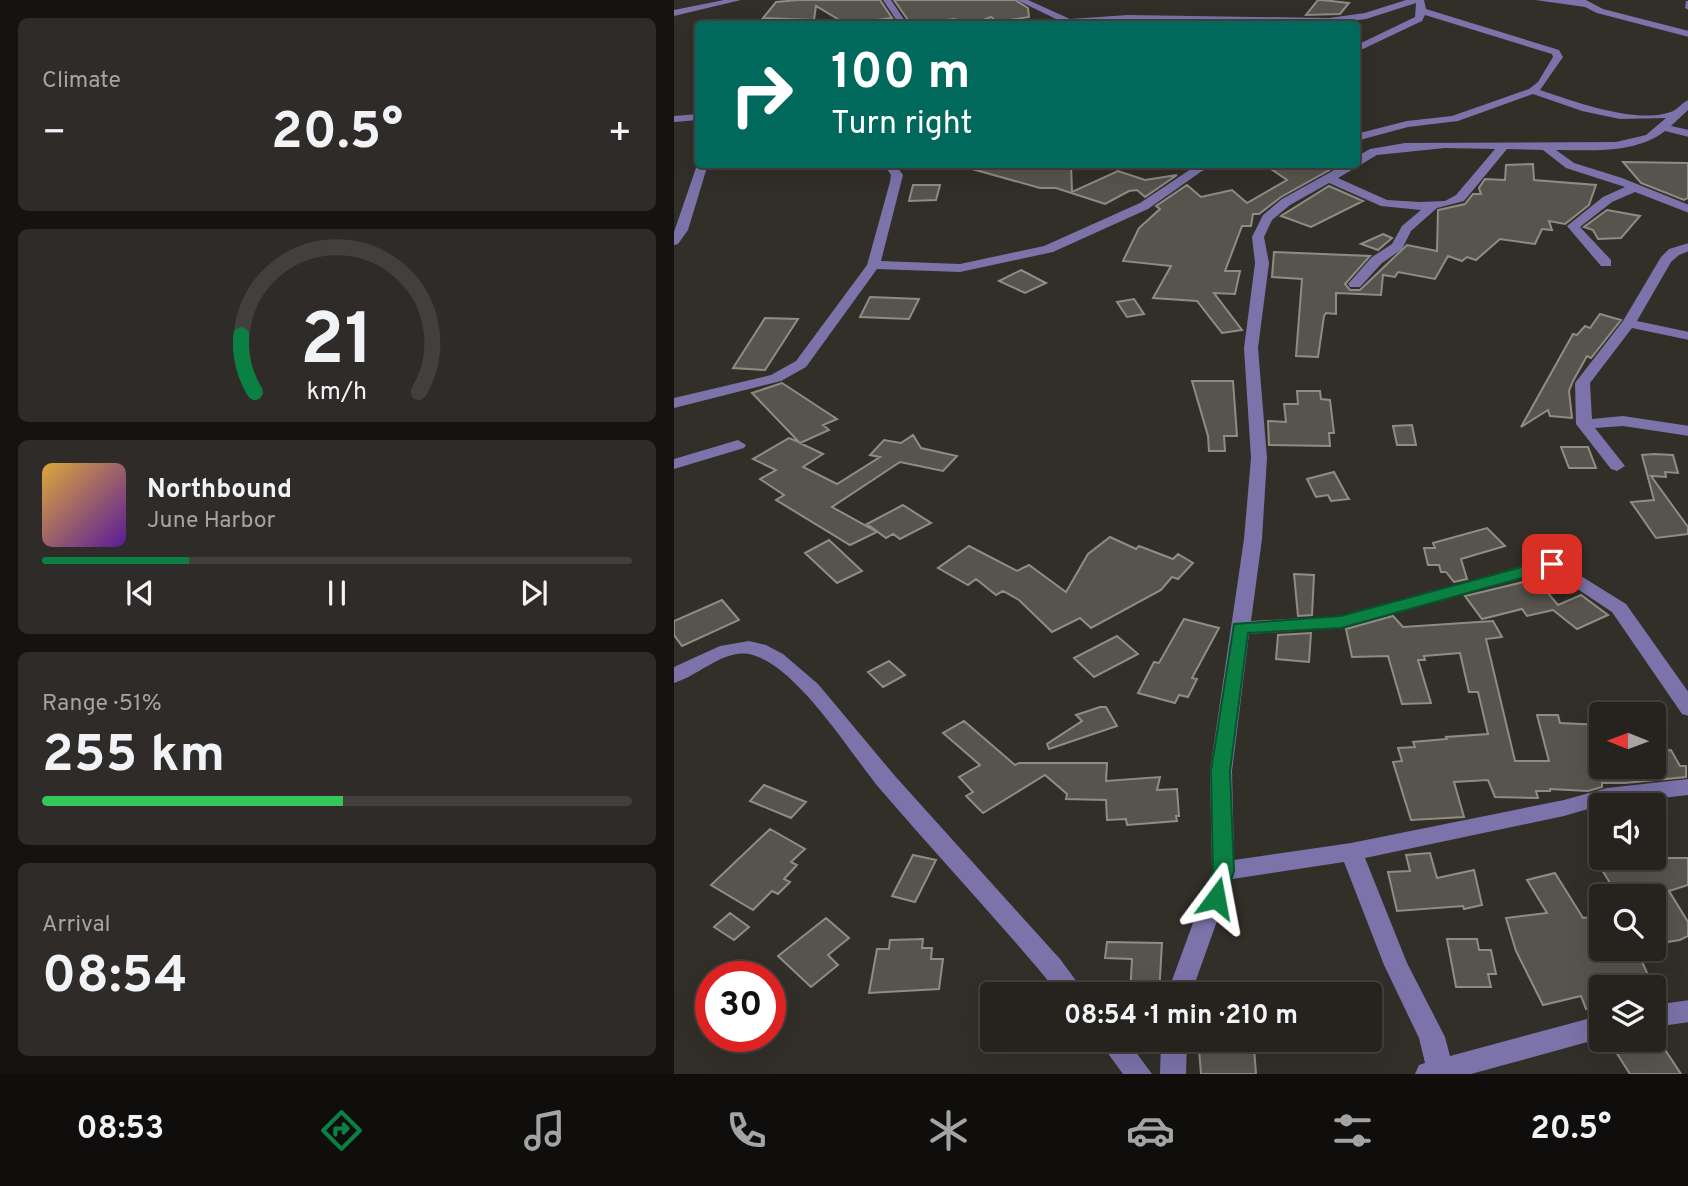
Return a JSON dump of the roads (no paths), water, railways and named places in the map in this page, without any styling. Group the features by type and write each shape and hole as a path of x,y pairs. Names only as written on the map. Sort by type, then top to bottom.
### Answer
{"street":[{"path":"674,13 737,0"},
{"path":"887,0 901,21"},
{"path":"1020,0 1065,21"},
{"path":"1539,0 1582,2 1688,34"},
{"path":"1360,47 1411,24 1420,17 1419,4"},
{"path":"1278,21 1344,20 1419,4 1555,51 1558,57 1542,84 1533,91 1454,119 1407,124 1360,150"},
{"path":"1533,91 1609,116 1647,119 1675,113 1688,115"},
{"path":"1360,151 1452,145 1505,144 1580,148 1617,145 1645,139 1664,127 1675,113 1688,103"},
{"path":"674,119 695,117"},
{"path":"1664,127 1688,134"},
{"path":"1328,178 1385,203 1434,205 1460,198 1505,144"},
{"path":"1546,146 1552,155 1570,166 1688,210"},
{"path":"674,241 682,230 701,168"},
{"path":"674,403 746,387 794,370 873,265 896,182 897,175 892,168"},
{"path":"873,265 960,268 1048,249 1144,206 1194,168"},
{"path":"1183,982 1223,871 1221,771 1253,538 1258,458 1251,348 1262,263 1258,237 1267,218 1286,202 1328,178 1339,168"},
{"path":"1606,263 1574,226 1592,214 1603,200 1635,188"},
{"path":"1355,284 1377,260 1397,246 1406,229 1434,205"},
{"path":"1617,466 1584,424 1583,380 1629,323 1666,260 1674,252 1688,247"},
{"path":"1629,323 1688,336"},
{"path":"1584,424 1623,421 1688,431"},
{"path":"674,464 738,445"},
{"path":"1240,628 1341,622 1552,564 1619,608 1688,709"},
{"path":"674,676 720,654 743,649 757,649 775,657 840,723 885,780 1063,982"},
{"path":"1223,871 1351,852 1564,808 1607,796 1688,787"},
{"path":"1351,852 1396,965 1432,1037 1436,1072 1589,1030"},
{"path":"1666,1014 1688,1011"},
{"path":"1121,1052 1139,1074"},
{"path":"1173,1074 1174,1052"}]}
